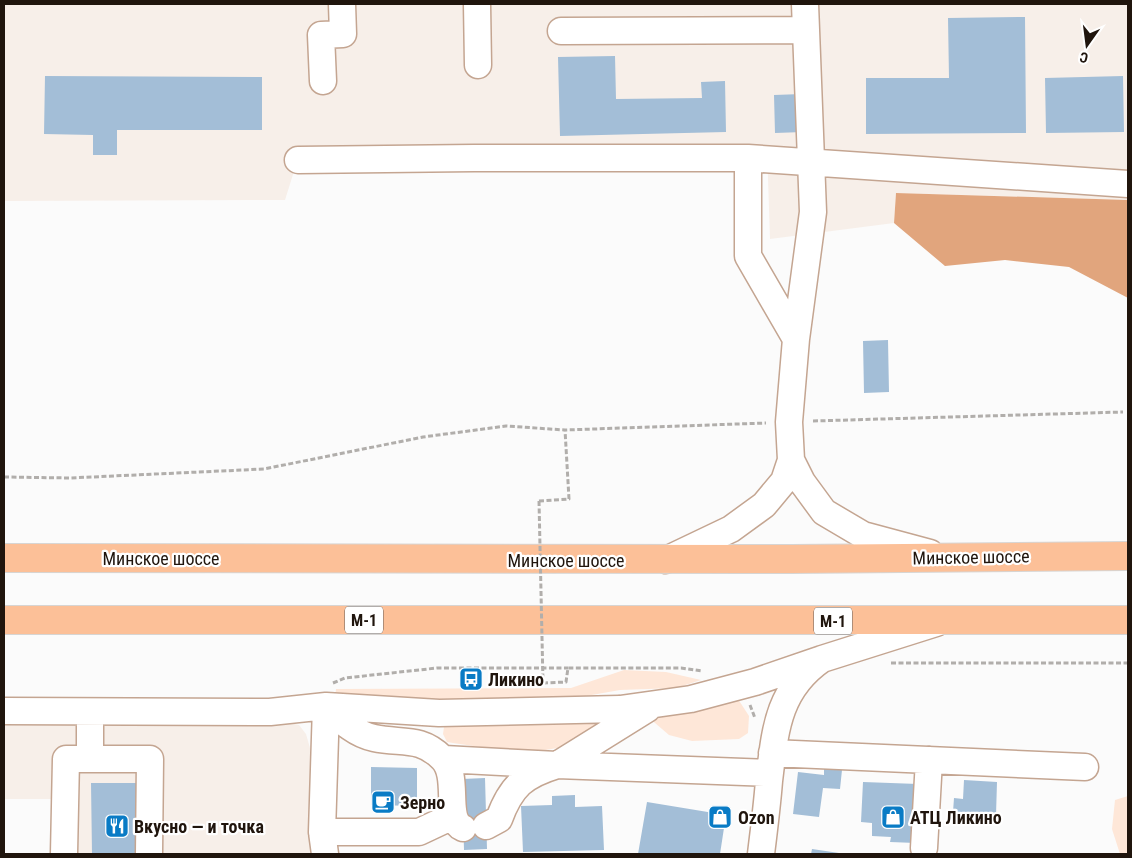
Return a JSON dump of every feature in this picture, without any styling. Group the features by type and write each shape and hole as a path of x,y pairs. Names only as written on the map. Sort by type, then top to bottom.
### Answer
{"highway":[{"name":"Минское шоссе","path":"4,558 666,560 1128,556"},
{"name":"М-1","path":"4,620 1128,620"}],"street":[{"path":"323,81 322,35 343,34 342,4"},
{"path":"477,4 478,65"},
{"path":"666,560 731,530 764,505 784,480 791,460 789,422 796,339 812,212 805,4"},
{"path":"561,31 806,30"},
{"path":"748,158 748,256 796,339"},
{"path":"298,160 748,158 1128,184"},
{"path":"791,460 802,482 824,512 863,535 946,558"},
{"path":"4,711 270,712 326,696 439,713 620,709 691,699 745,684 942,621"},
{"path":"761,854 775,728 796,682 809,668 822,659"},
{"path":"745,684 760,692 772,704 780,717"},
{"path":"326,696 324,843 419,832 499,819 505,801 521,781 536,771 557,765 654,705"},
{"path":"326,696 356,731 373,738 418,742 444,759 557,765 929,760 1085,767"},
{"path":"90,712 90,759"},
{"path":"64,854 66,759 150,759 149,854"},
{"path":"444,759 467,824"},
{"path":"924,848 929,760"}],"path":[{"path":"4,477 70,478 264,469 423,437 506,426 565,430 1123,412"},
{"path":"565,430 569,500 540,500 543,683 566,682"},
{"path":"891,663 1128,663"},
{"path":"326,696 345,678 437,668 568,668"}],"shaded area":[{"path":"4,4 1128,4 1128,200 896,193 894,223 770,239 767,148 300,152 285,200 4,201"},
{"path":"896,193 1128,200 1128,298 1069,267 1005,260 945,266 894,223"},
{"path":"624,670 666,672 701,680 676,688 620,690 569,699 335,700 336,689 571,688"},
{"path":"738,699 749,716 748,733 739,739 692,741 669,735 648,717"},
{"path":"592,719 598,723 598,728 584,738 560,748 544,750 528,751 478,747 447,742 443,734 444,727 456,720"},
{"path":"4,722 286,722 299,725 306,734 310,748 311,854 51,854 52,799 4,799"},
{"path":"1128,796 1128,854 1120,854 1112,829 1115,800"}],"building":[{"path":"1025,17 1026,133 866,134 866,78 949,78 948,18"},
{"path":"615,56 616,99 702,98 701,82 725,81 726,132 560,136 558,57"},
{"path":"45,76 262,77 262,130 117,130 117,155 93,155 93,135 44,134"},
{"path":"1123,76 1124,132 1046,133 1045,78"},
{"path":"802,94 803,132 775,133 774,95"},
{"path":"888,340 889,392 864,393 863,341"},
{"path":"371,767 417,768 417,806 371,805"},
{"path":"824,769 842,770 840,789 823,788 819,817 793,814 798,772 824,775"},
{"path":"485,778 487,849 464,850 462,779"},
{"path":"964,780 997,782 996,815 953,812 954,798 963,799"},
{"path":"863,782 918,784 916,843 890,842 891,837 872,836 872,823 861,822"},
{"name":"Вкусно — и точка","path":"91,783 141,783 142,854 92,854"},
{"path":"575,795 575,807 602,806 604,850 523,852 521,806 552,805 552,796"},
{"path":"647,802 726,815 720,854 638,854"},
{"path":"812,849 839,853 839,854 811,854"}],"place":[{"name":"Ликино","path":"471,679"},
{"name":"Зерно","path":"383,802"},
{"name":"Ozon","path":"720,817"},
{"name":"АТЦ Ликино","path":"893,817"},
{"name":"Вкусно — и точка","path":"117,826"}]}
